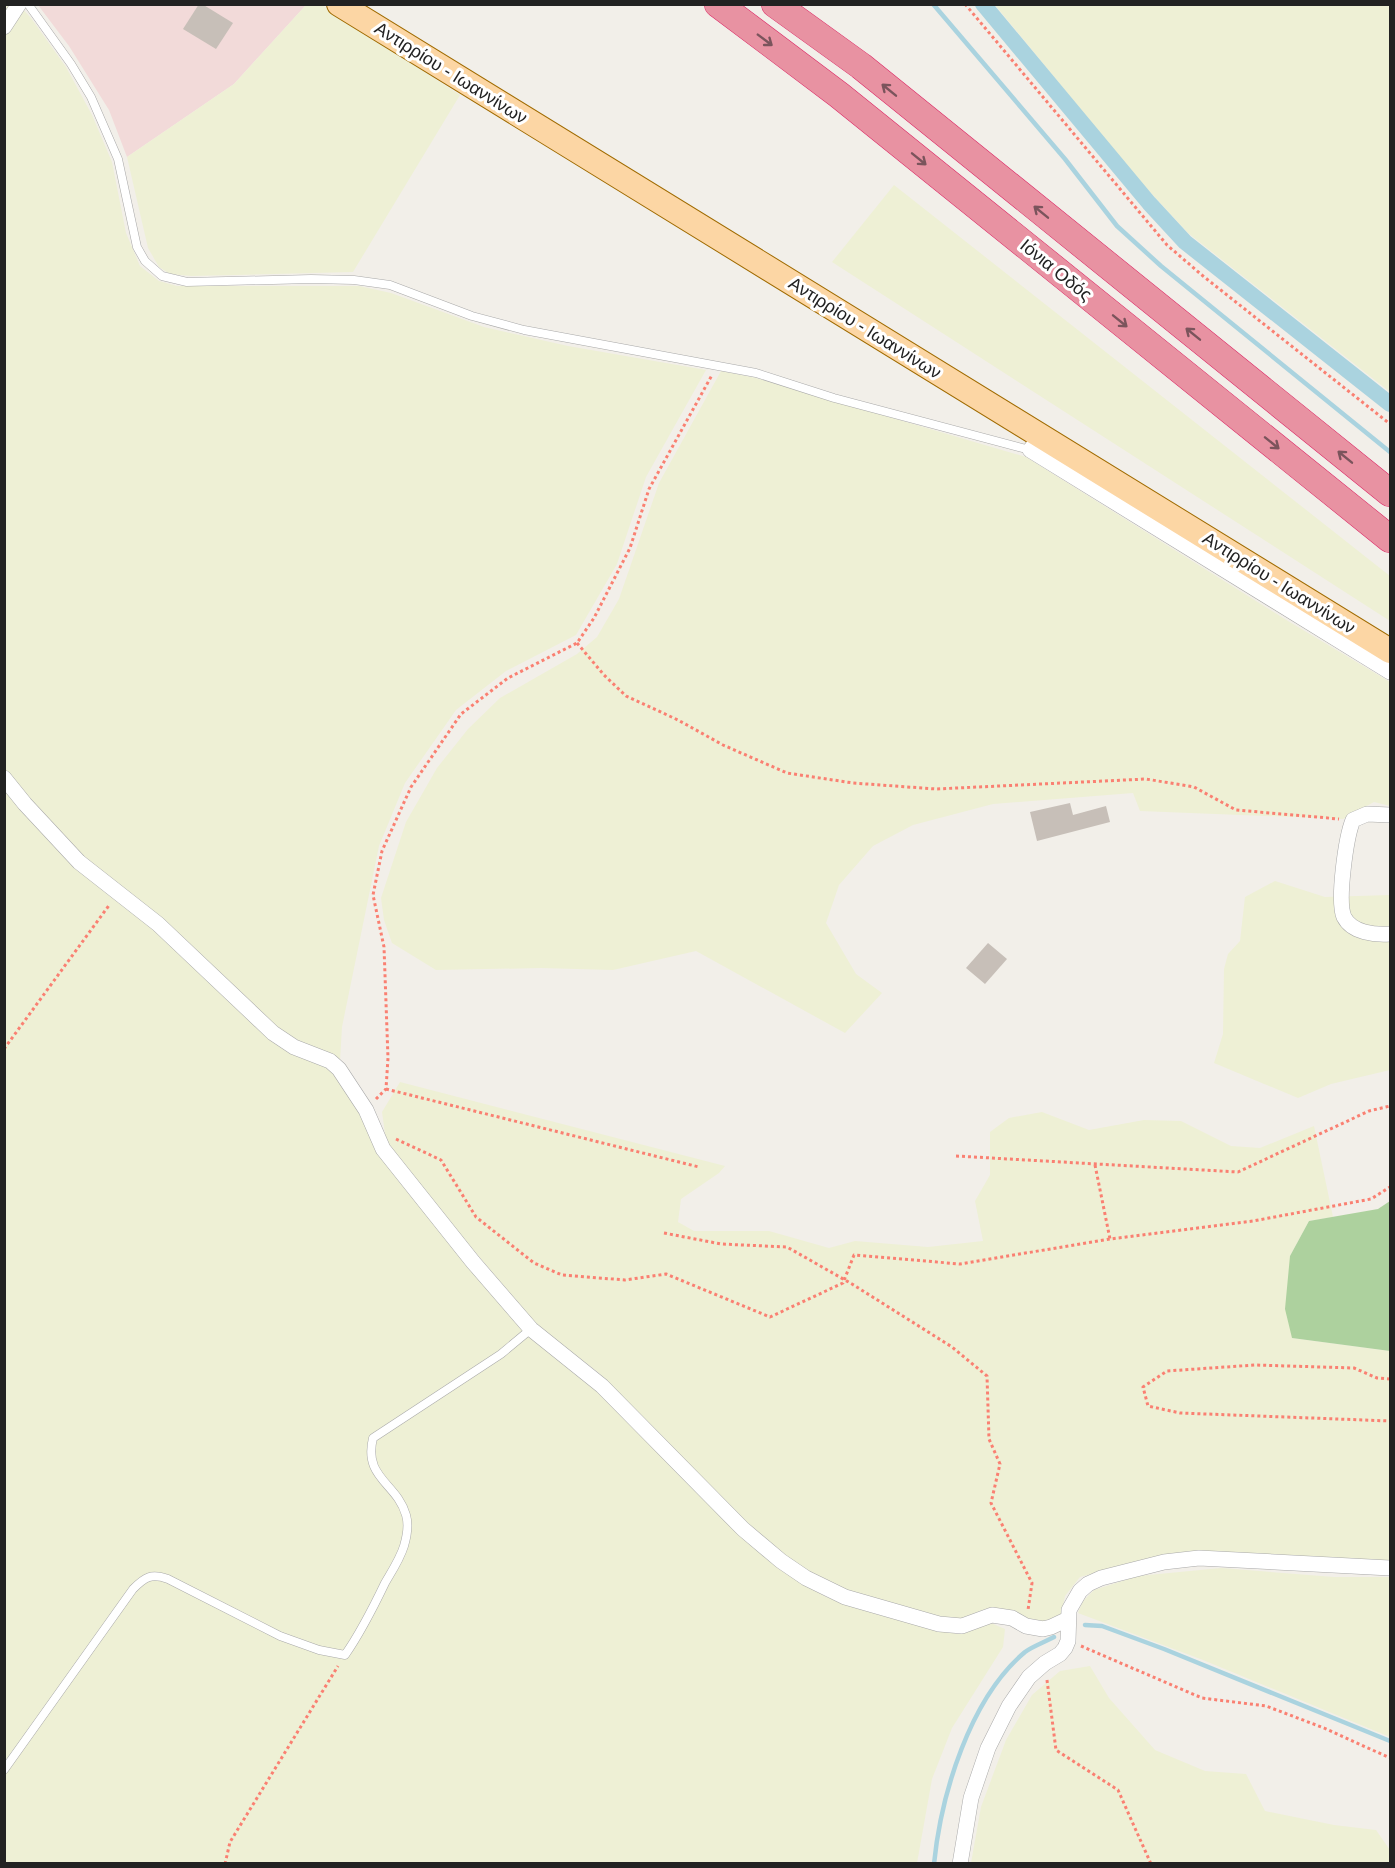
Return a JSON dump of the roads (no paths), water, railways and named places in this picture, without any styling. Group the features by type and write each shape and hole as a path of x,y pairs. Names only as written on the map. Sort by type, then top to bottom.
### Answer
{"highway":[{"name":"Ιόνια Οδός","path":"718,4 839,95 1390,539"},
{"name":"Ιόνια Οδός","path":"775,4 861,66 1390,493"}],"main road":[{"name":"Αντιρρίου - Ιωαννίνων","path":"339,4 1035,443 1390,651"}],"street":[{"path":"4,27 19,4"},
{"path":"1035,443 1390,672"},
{"path":"4,778 25,804 80,862 158,924 273,1033 294,1047 330,1062 339,1069 366,1110 383,1149 473,1262 531,1329 602,1386 743,1529 781,1561 806,1578 845,1597 939,1624 962,1626 992,1615 1012,1618 1026,1626 1043,1629 1051,1628 1068,1619"},
{"path":"1390,815 1367,814 1353,820 1348,833 1341,902 1344,918 1354,928 1368,933 1390,934"},
{"path":"960,1863 970,1798 988,1748 1018,1691 1029,1677 1060,1654 1068,1641 1068,1619 1072,1602 1088,1584 1101,1578 1164,1562 1199,1558 1390,1568"}],"lane":[{"path":"28,4 71,64 91,97 118,159 137,247 145,261 162,276 187,282 333,280 390,285 472,316 524,330 766,375 834,398 1035,443"},
{"path":"4,1770 133,1589 150,1575 168,1579 280,1636 319,1650 345,1655 361,1632 404,1548 408,1529 401,1502 379,1476 370,1460 373,1438 501,1354 531,1329"}],"waterway":[{"path":"933,4 1065,159 1117,226 1161,266 1390,452"},
{"path":"983,4 1149,203 1185,242 1390,404"},
{"path":"1085,1625 1102,1626 1164,1649 1390,1741"},
{"path":"934,1864 943,1808 951,1778 974,1721 1006,1671 1025,1652 1054,1637"}]}
